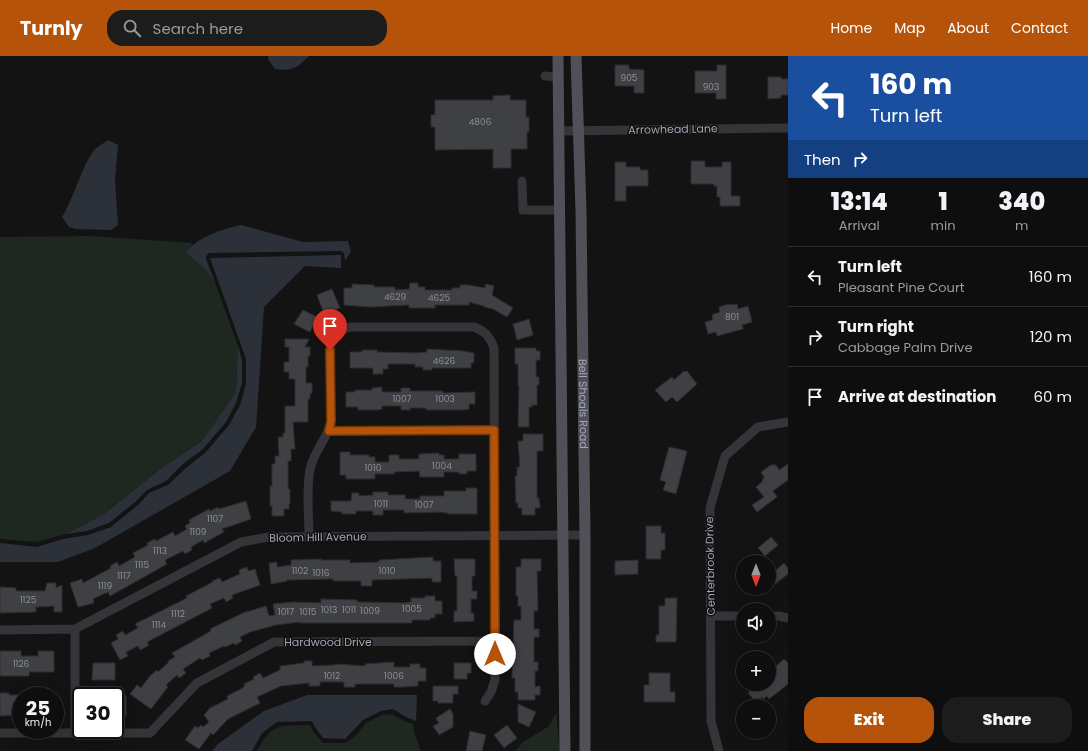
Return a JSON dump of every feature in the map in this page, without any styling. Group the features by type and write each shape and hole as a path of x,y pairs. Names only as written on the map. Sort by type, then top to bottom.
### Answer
{"main road":[{"name":"Bell Shoals Road","path":"558,56 565,751"},
{"name":"Bell Shoals Road","path":"576,56 581,219 585,535 585,751"}],"street":[{"path":"545,76 558,76"},
{"name":"Arrowhead Lane","path":"559,131 788,128"},
{"path":"522,181 523,210 559,210"},
{"path":"309,537 309,482 311,468 315,457 329,431 331,421 330,350 331,342 335,334 342,329 350,327 474,327 481,330 491,341 494,348 495,680 491,692 485,701"},
{"name":"Centerbrook Drive","path":"719,751 711,721 710,508 725,456 758,427 788,422"},
{"path":"329,431 494,430"},
{"name":"Bloom Hill Avenue","path":"0,630 75,630 241,542 269,537 585,535"},
{"path":"711,616 736,616"},
{"path":"776,616 788,618"},
{"path":"75,630 75,687"},
{"name":"Hardwood Drive","path":"124,733 150,733 197,683 274,642 495,641"},
{"name":"Hardwood Drive","path":"0,733 72,733"}],"shaded area":[{"path":"268,56 309,56 301,64 286,70 275,69 268,59"},
{"path":"108,140 118,145 115,180 118,225 111,230 76,229 69,227 62,217 90,156 95,149"},
{"path":"241,225 303,242 348,241 351,251 345,261 344,253 341,251 209,253 206,256 206,259 215,282 205,269 185,252 191,246 211,234"},
{"path":"90,236 193,243 185,252 205,269 215,282 238,346 236,392 202,441 159,470 104,514 66,534 36,542 0,539 0,237"},
{"path":"341,255 341,268 305,266 264,307 256,427 230,471 95,548 58,562 0,562 0,543 37,547 63,539 88,535 111,527 138,505 149,493 168,485 206,452 229,425 240,405 246,384 246,359 210,258"},
{"path":"238,346 242,360 242,383 236,403 226,422 203,449 183,464 166,481 147,490 109,523 87,531 66,534 104,514 159,470 202,441 236,392"},
{"path":"307,695 417,695 416,721 393,709 381,711 363,720 345,739 323,738 312,721 277,722 262,733 252,751 212,751 218,744 264,711"},
{"path":"556,713 560,751 515,751 523,742 549,726"},
{"path":"392,714 413,724 415,735 421,751 257,751 273,730 284,726 310,725 312,730 323,743 344,743 355,736 366,723 382,715"}],"building":[{"path":"615,65 629,65 629,69 644,70 644,93 634,93 634,86 615,86"},
{"path":"717,65 726,65 726,99 716,99 716,93 695,93 695,71 717,71"},
{"path":"768,77 781,77 781,79 788,79 788,95 781,95 781,98 768,99"},
{"path":"510,95 510,100 526,100 526,117 529,117 527,149 511,149 511,168 493,168 493,149 435,150 435,127 431,127 431,115 435,115 435,100 493,100 493,96"},
{"path":"691,161 705,161 705,167 722,167 722,162 731,162 731,196 740,196 740,206 720,206 720,197 717,197 717,186 714,186 714,184 691,184"},
{"path":"615,162 626,162 626,167 640,167 640,170 648,170 648,186 626,186 626,201 615,201"},
{"path":"410,283 418,283 418,287 425,287 425,290 452,290 452,288 460,288 460,285 485,288 486,284 494,286 492,295 513,308 507,317 493,309 469,302 469,305 435,305 435,308 409,308 409,305 370,307 344,305 344,288 352,288 352,284 374,285 374,287 395,287 395,290 409,289"},
{"path":"332,289 340,308 324,314 317,295"},
{"path":"729,304 737,304 738,309 748,306 752,322 742,325 743,329 717,336 716,332 708,334 705,322 713,320 712,315 720,312 719,307"},
{"path":"303,310 317,317 310,332 294,324"},
{"path":"529,319 533,335 517,340 513,324"},
{"path":"285,339 309,339 305,347 310,347 308,367 306,367 306,383 312,383 312,393 310,394 310,399 308,399 308,422 293,422 295,449 291,449 291,461 288,461 288,489 290,489 289,509 284,509 284,516 272,516 272,506 270,506 270,486 272,486 272,464 275,464 275,456 279,456 278,437 283,437 283,433 285,433 285,406 295,406 295,379 289,379 289,372 284,372 284,362 289,362 289,347 285,347"},
{"path":"515,348 536,348 536,351 540,351 540,360 536,360 536,377 539,377 539,385 537,385 537,405 532,405 532,407 529,407 529,427 518,427 519,386 518,364 515,364"},
{"path":"427,349 474,353 474,363 471,363 471,368 432,368 432,370 423,370 423,367 415,367 415,364 388,364 388,369 383,369 383,374 373,374 372,368 350,368 350,352 377,350 377,352 415,353 427,352"},
{"path":"684,371 687,371 697,384 677,402 672,397 666,402 655,390 672,377 674,380"},
{"path":"382,387 382,392 401,392 401,388 410,388 410,391 443,391 443,393 475,392 475,404 469,404 469,409 464,410 426,410 426,408 410,408 410,410 401,410 401,406 382,406 382,409 377,410 358,410 358,407 346,407 346,392 355,392 355,390 372,390 372,388"},
{"path":"523,434 543,434 543,451 537,451 537,498 539,498 540,508 535,508 535,515 522,515 522,508 518,508 518,503 516,503 515,476 517,476 517,467 520,467 518,441 523,441"},
{"path":"669,447 687,451 676,494 663,490 666,482 660,480"},
{"path":"340,452 350,452 350,455 369,455 369,457 375,457 375,462 389,462 389,455 399,455 399,459 419,459 419,454 439,453 439,455 444,455 444,459 459,459 459,454 476,454 476,471 467,471 467,474 459,474 459,472 444,472 444,477 420,477 419,471 394,472 394,474 375,474 375,479 346,479 346,475 340,475"},
{"path":"788,464 788,480 773,491 777,497 757,512 752,505 764,497 756,487 762,482 764,477 761,472 771,465 776,465 779,470"},
{"path":"466,488 477,488 477,514 448,514 443,512 404,513 404,510 383,510 383,515 373,515 373,511 356,511 356,514 342,514 342,512 331,511 331,501 351,501 352,493 359,493 359,496 373,495 373,492 388,492 388,495 405,495 405,499 420,499 420,496 444,496 444,491 466,491"},
{"path":"246,501 251,519 222,529 224,532 204,543 203,540 191,547 192,550 185,554 183,551 165,560 167,564 110,596 108,592 105,593 93,599 94,603 78,607 70,583 82,579 83,583 111,568 110,566 117,562 119,566 135,557 133,553 148,545 147,543 155,539 156,541 173,532 175,536 187,529 185,526 190,523 189,520 209,509 210,511 218,507 219,509"},
{"path":"646,526 661,526 661,533 665,533 665,550 661,550 661,559 646,559"},
{"path":"771,537 778,545 766,555 764,555 758,548"},
{"path":"433,557 433,561 441,561 441,582 432,582 432,578 372,580 372,586 361,586 361,581 333,581 333,579 287,580 271,584 269,563 277,562 277,567 291,565 291,560 350,560 350,563"},
{"path":"454,559 475,559 475,576 472,576 472,591 477,591 477,599 471,599 471,613 474,613 474,621 454,622 454,611 457,611 457,576 455,576"},
{"path":"521,559 541,559 541,571 537,571 538,611 534,611 534,629 539,629 539,637 534,637 534,662 538,662 538,671 535,671 535,687 540,686 540,695 535,695 535,700 518,700 518,692 515,692 515,678 512,678 514,620 521,620 521,606 518,606 518,596 516,596 516,567 521,567"},
{"path":"638,560 638,574 615,575 615,561"},
{"path":"784,563 788,568 788,574 776,583 776,570"},
{"path":"247,567 248,571 255,569 260,585 232,595 233,598 226,602 224,598 210,604 212,608 147,642 149,645 140,650 138,646 126,652 128,656 120,660 111,643 118,639 116,635 123,631 125,635 138,628 135,624 187,598 186,596 213,582 212,581 220,578 222,582 240,574 239,570"},
{"path":"47,583 56,583 56,588 62,585 62,612 54,612 54,606 36,607 36,612 0,613 0,587 16,588 16,591 45,591"},
{"path":"425,596 435,596 435,601 442,601 442,614 435,614 435,618 430,618 430,620 412,620 412,623 300,622 276,625 250,632 240,637 242,641 235,645 234,643 225,647 224,646 209,653 210,656 202,660 200,658 183,669 186,673 179,678 177,675 166,685 168,687 151,709 130,694 137,685 141,688 150,676 157,670 158,672 169,662 168,661 175,657 172,653 211,631 210,629 243,613 266,606 269,616 275,615 273,604 293,602 321,603 321,599 357,600 357,602 404,603 411,602 411,598 425,598"},
{"path":"665,598 677,598 676,642 656,642 656,635 659,635 659,606 665,606"},
{"path":"0,651 21,651 21,656 38,656 38,651 54,651 54,672 29,672 29,676 0,676"},
{"path":"784,659 788,663 788,684 769,699 767,696 763,699 762,697 760,699 753,699 748,693 750,691 776,691 776,666"},
{"path":"304,661 312,661 312,666 335,664 365,666 365,664 394,662 394,667 410,667 410,664 420,664 420,668 426,668 426,681 418,681 418,686 403,687 394,687 394,684 355,684 355,687 344,687 344,682 320,682 320,686 309,686 309,683 281,686 257,697 260,703 228,719 213,735 211,733 199,749 185,740 195,726 198,728 201,725 203,727 209,722 204,715 210,708 228,699 227,696 241,689 245,686 244,684 254,679 253,677 260,673 263,678 280,670 280,666 304,663"},
{"path":"93,663 115,663 115,680 92,680"},
{"path":"454,663 471,663 471,673 467,673 467,679 454,679"},
{"path":"649,673 670,673 670,692 675,692 675,702 644,702 644,685 649,685"},
{"path":"433,686 458,686 458,694 453,694 453,703 438,703 438,701 433,701"},
{"path":"0,693 9,693 9,695 12,695 12,715 0,716"},
{"path":"124,696 126,696 126,716 124,716"},
{"path":"518,704 536,712 529,727 518,722"},
{"path":"450,709 453,714 453,727 439,735 433,726 439,723 436,718"},
{"path":"507,725 517,738 504,748 494,735"},
{"path":"470,731 486,735 482,751 466,751"}],"route":[{"path":"330,350 331,421 329,431 494,430 495,654"}]}
